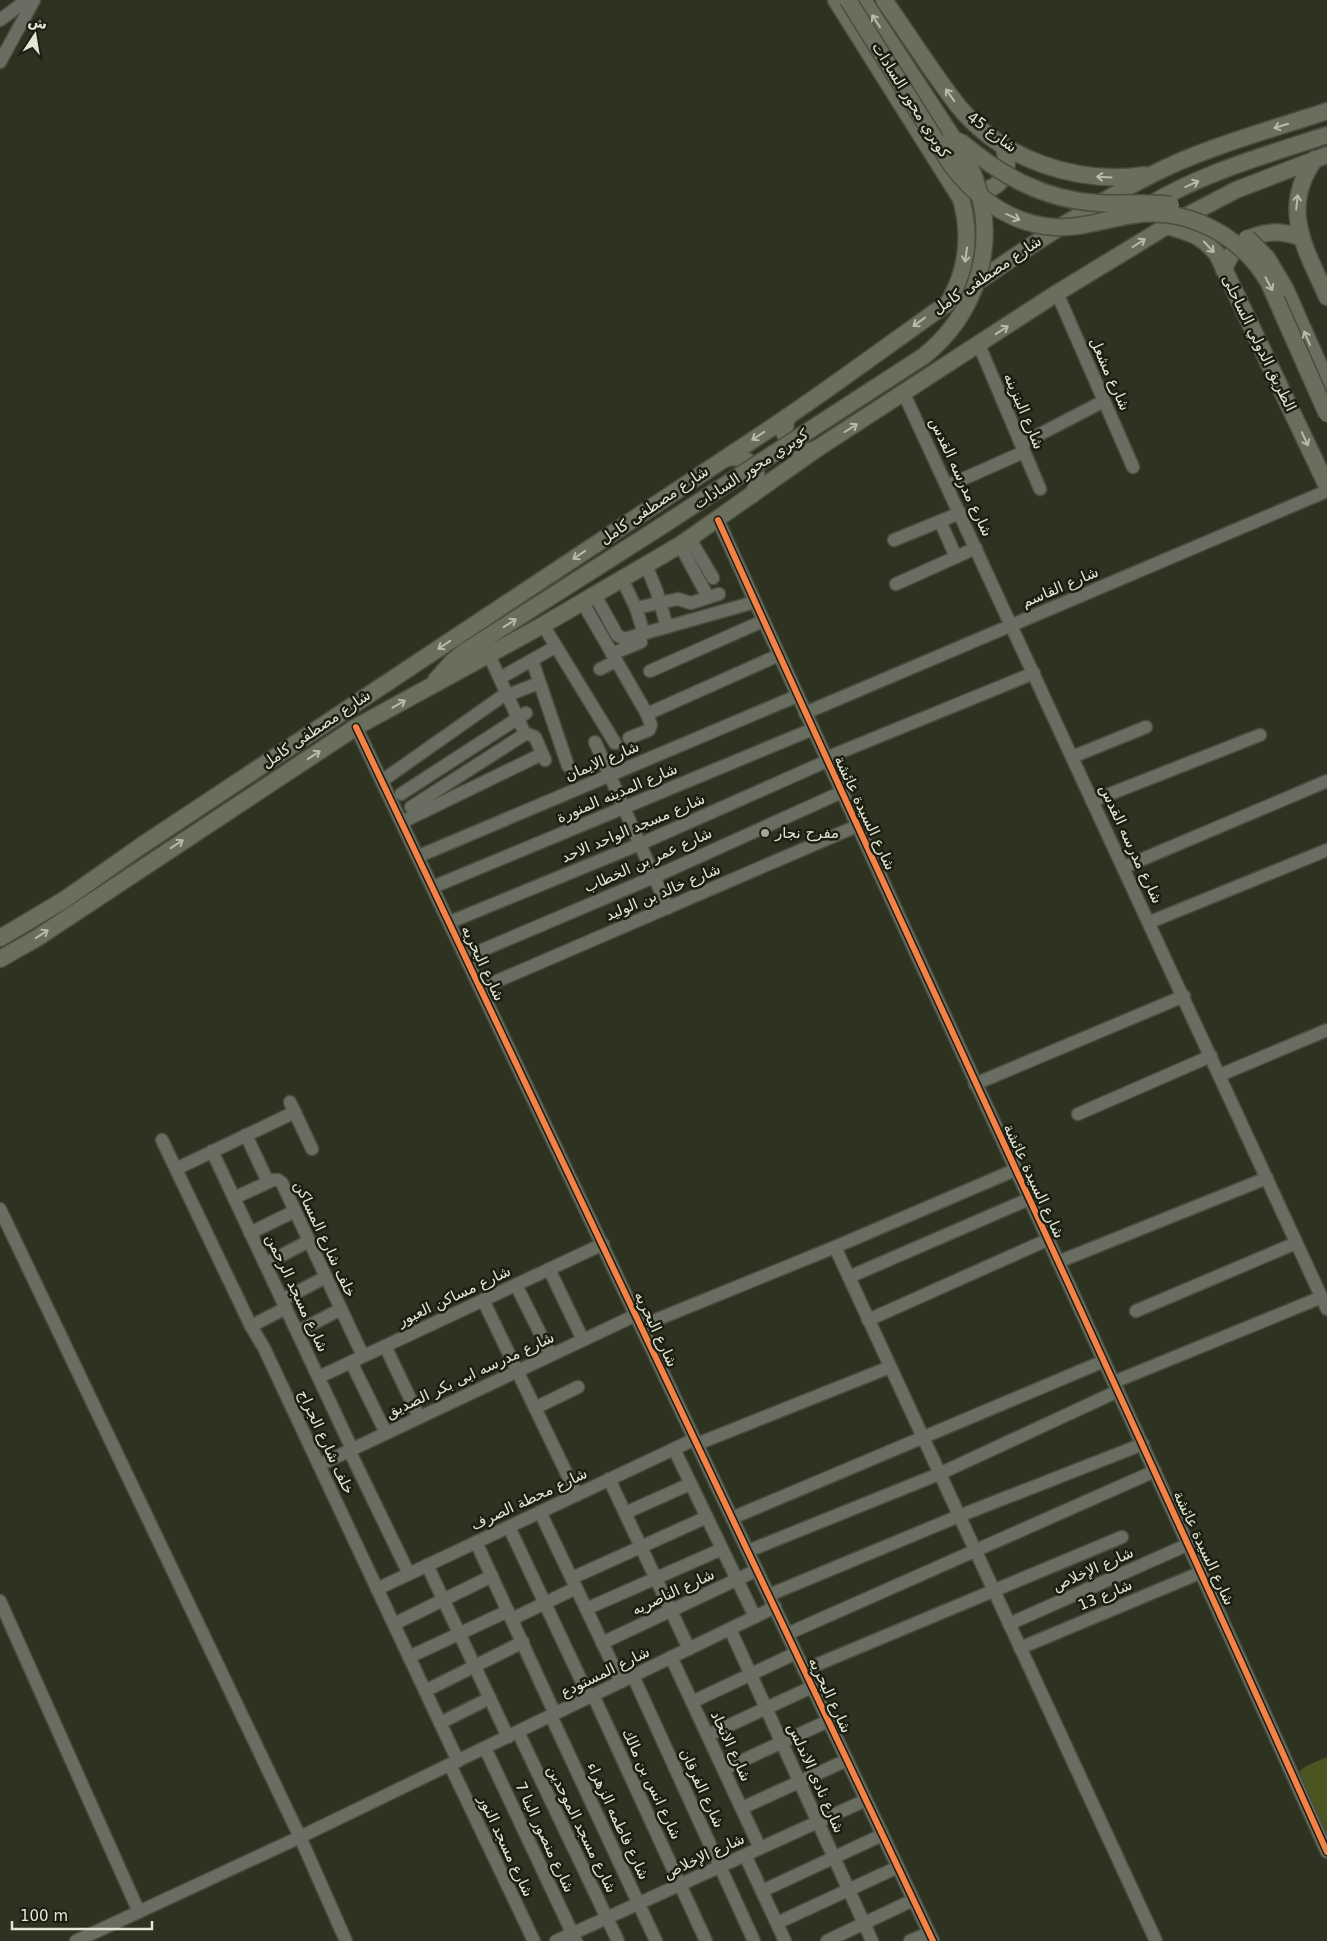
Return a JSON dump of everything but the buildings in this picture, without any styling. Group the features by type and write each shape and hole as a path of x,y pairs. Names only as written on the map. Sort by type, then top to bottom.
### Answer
{"main road":[{"path":"836,0 957,190 965,212 967,250 961,276 950,299"},
{"name":"كوبري محور السادات","path":"848,0 952,166 968,185 987,202 1019,220 1055,227 1078,226 1134,215 1161,214 1200,223 1224,234 1249,255 1263,272 1274,291 1327,414"},
{"name":"كوبري محور السادات","path":"432,686 441,672 464,652 924,356 938,345 957,323 971,300 980,276 984,236 982,209 976,181 951,134 863,0"},
{"name":"شارع 45","path":"884,0 959,107 981,128 1002,144 1034,161 1078,174 1115,177 1152,174"},
{"name":"شارع مصطفى كامل","path":"0,938 64,900 140,846 787,417 950,299 1061,226 1152,174 1240,139 1327,111"},
{"name":"كوبري محور السادات","path":"951,134 1003,174 1041,192 1084,202 1147,203 1181,206 1206,214 1229,225 1250,240 1275,268 1327,383"},
{"name":"كوبري محور السادات","path":"1134,215 1196,182 1235,166 1327,135"},
{"path":"957,190 972,192 986,190 1000,182 1007,171 1008,162 1002,144"},
{"path":"1321,157 1302,180 1296,203 1297,221 1302,238 1327,297"},
{"name":"شارع مصطفى كامل","path":"0,959 37,938 356,727 543,626 685,542 822,446 1057,293 1166,226 1236,190 1321,157"},
{"name":"الطريق الدولي الساحلى","path":"1166,226 1195,234 1217,254 1327,486"},
{"path":"1224,270 1234,250 1253,236 1278,231 1302,238"},
{"path":"787,417 784,432 792,446 807,451 822,446"},
{"path":"724,459 738,457 750,463 758,475 756,489 752,495"}],"street":[{"path":"0,20 27,0"},
{"path":"0,62 34,0"},
{"name":"شارع مشعل","path":"1057,293 1133,467"},
{"name":"شارع البنزينه","path":"979,345 1040,489"},
{"name":"شارع مدرسه القدس","path":"904,394 1212,1056 1324,1303"},
{"path":"947,486 1022,448 1104,401"},
{"name":"شارع القاسم","path":"805,712 1327,492"},
{"path":"894,540 960,513"},
{"name":"شارع السيدة عائشة","path":"718,520 975,1084 1202,1572 1327,1852"},
{"path":"940,521 956,557"},
{"path":"685,542 713,578"},
{"path":"685,542 709,597 703,617"},
{"path":"896,584 976,548"},
{"path":"646,565 667,627"},
{"path":"622,579 636,608 643,638"},
{"path":"636,608 678,599 689,603 709,597"},
{"path":"589,599 619,637 627,639 643,638"},
{"path":"589,599 614,658 649,713 650,728 629,738"},
{"path":"600,669 643,638 667,627 755,602"},
{"path":"650,671 763,621"},
{"path":"543,626 615,743"},
{"path":"500,678 555,647"},
{"path":"488,655 508,694 522,715 525,733"},
{"path":"649,713 779,655"},
{"path":"532,660 568,766"},
{"name":"شارع مسجد الواحد الاحد","path":"450,922 640,844 827,759 1034,673"},
{"path":"414,811 402,794 386,778 508,694 539,683"},
{"name":"شارع الايمان","path":"419,856 797,696"},
{"path":"402,794 522,715"},
{"name":"شارع البحريه","path":"356,727 386,778 402,822 931,1937"},
{"path":"1072,757 1146,727"},
{"name":"شارع المدينه المنورة","path":"433,887 813,729"},
{"path":"414,811 544,757 535,737 525,733"},
{"path":"402,822 470,769 525,733"},
{"path":"448,734 470,769"},
{"path":"1092,801 1260,735"},
{"path":"594,742 668,908"},
{"path":"1124,867 1327,781"},
{"name":"شارع عمر بن الخطاب","path":"466,956 654,877 842,792"},
{"name":"شارع خالد بن الوليد","path":"481,988 857,826"},
{"path":"1150,922 1327,850"},
{"path":"975,1084 1184,996"},
{"path":"1220,1075 1327,1030"},
{"path":"1078,1114 1212,1056"},
{"path":"176,1169 246,1135 292,1107 312,1149"},
{"path":"246,1135 268,1182"},
{"name":"خلف شارع الجراج","path":"162,1140 251,1326 264,1348 394,1624 440,1723 454,1763"},
{"name":"شارع مسجد الرحمن","path":"212,1151 409,1574"},
{"name":"شارع مدرسه ابى بكر الصديق","path":"319,1464 583,1340 835,1247 1015,1170"},
{"path":"1058,1262 1267,1178"},
{"name":"خلف شارع المساكن","path":"234,1198 275,1179 280,1181 341,1309 357,1359 386,1433"},
{"path":"849,1277 1029,1199"},
{"path":"0,1209 300,1837 346,1941"},
{"path":"250,1233 295,1212"},
{"path":"868,1320 1047,1240"},
{"path":"265,1264 309,1241"},
{"path":"1136,1311 1296,1243"},
{"name":"شارع مساكن العبور","path":"318,1377 602,1244"},
{"path":"835,1247 1156,1941"},
{"path":"550,1269 583,1340"},
{"path":"251,1326 326,1277"},
{"path":"516,1285 551,1355"},
{"path":"483,1300 577,1495"},
{"path":"748,1551 939,1474 1116,1387 1324,1303"},
{"path":"297,1332 341,1309"},
{"path":"385,1346 419,1417"},
{"path":"732,1518 1104,1361"},
{"name":"شارع محطة الصرف","path":"377,1589 674,1449 890,1367"},
{"path":"535,1408 578,1387"},
{"path":"769,1595 959,1516 1143,1444"},
{"path":"674,1449 756,1617"},
{"path":"787,1634 1155,1471"},
{"path":"609,1480 689,1649"},
{"path":"625,1514 690,1484"},
{"path":"540,1512 621,1682"},
{"path":"409,1657 459,1634 545,1603 574,1583 641,1547 707,1517"},
{"name":"شارع انس بن مالك","path":"509,1527 706,1941"},
{"path":"804,1670 1122,1537"},
{"name":"شارع فاطمه الزهراء","path":"476,1542 656,1941"},
{"name":"شارع الإخلاص","path":"1009,1624 1189,1544"},
{"path":"586,1609 722,1549"},
{"name":"شارع مسجد الموحدين","path":"427,1565 490,1698 513,1734 618,1941"},
{"name":"شارع الناصريه","path":"602,1643 757,1570"},
{"name":"شارع 13","path":"1020,1648 1202,1572"},
{"path":"394,1624 492,1576"},
{"path":"0,1601 139,1912"},
{"name":"شارع المستودع","path":"76,1941 300,1837 775,1608"},
{"name":"شارع نادى الاندلس","path":"730,1629 872,1941"},
{"path":"425,1691 522,1642"},
{"path":"692,1702 796,1653"},
{"name":"شارع الاتحاد","path":"671,1658 760,1848"},
{"name":"شارع الفرقان","path":"633,1676 754,1941"},
{"path":"708,1735 812,1687"},
{"path":"440,1723 490,1698"},
{"path":"724,1769 828,1721"},
{"name":"شارع منصور البنا 7","path":"485,1748 575,1937"},
{"path":"742,1808 847,1760"},
{"name":"شارع مسجد النور","path":"454,1763 534,1941"},
{"name":"شارع الإخلاص","path":"556,1941 575,1937 607,1918 866,1800"},
{"path":"762,1891 882,1835"},
{"path":"745,1855 785,1941"},
{"path":"777,1923 898,1867"},
{"path":"827,1941 913,1900"},
{"path":"910,1941 931,1937"}],"green space":[{"path":"1327,1757 1327,1839 1297,1773 1306,1766"}],"cycle path":[{"path":"718,520 1176,1518 1327,1852"},
{"path":"356,727 933,1941"}],"place":[{"name":"مفرح نجار","path":"765,833"}]}
